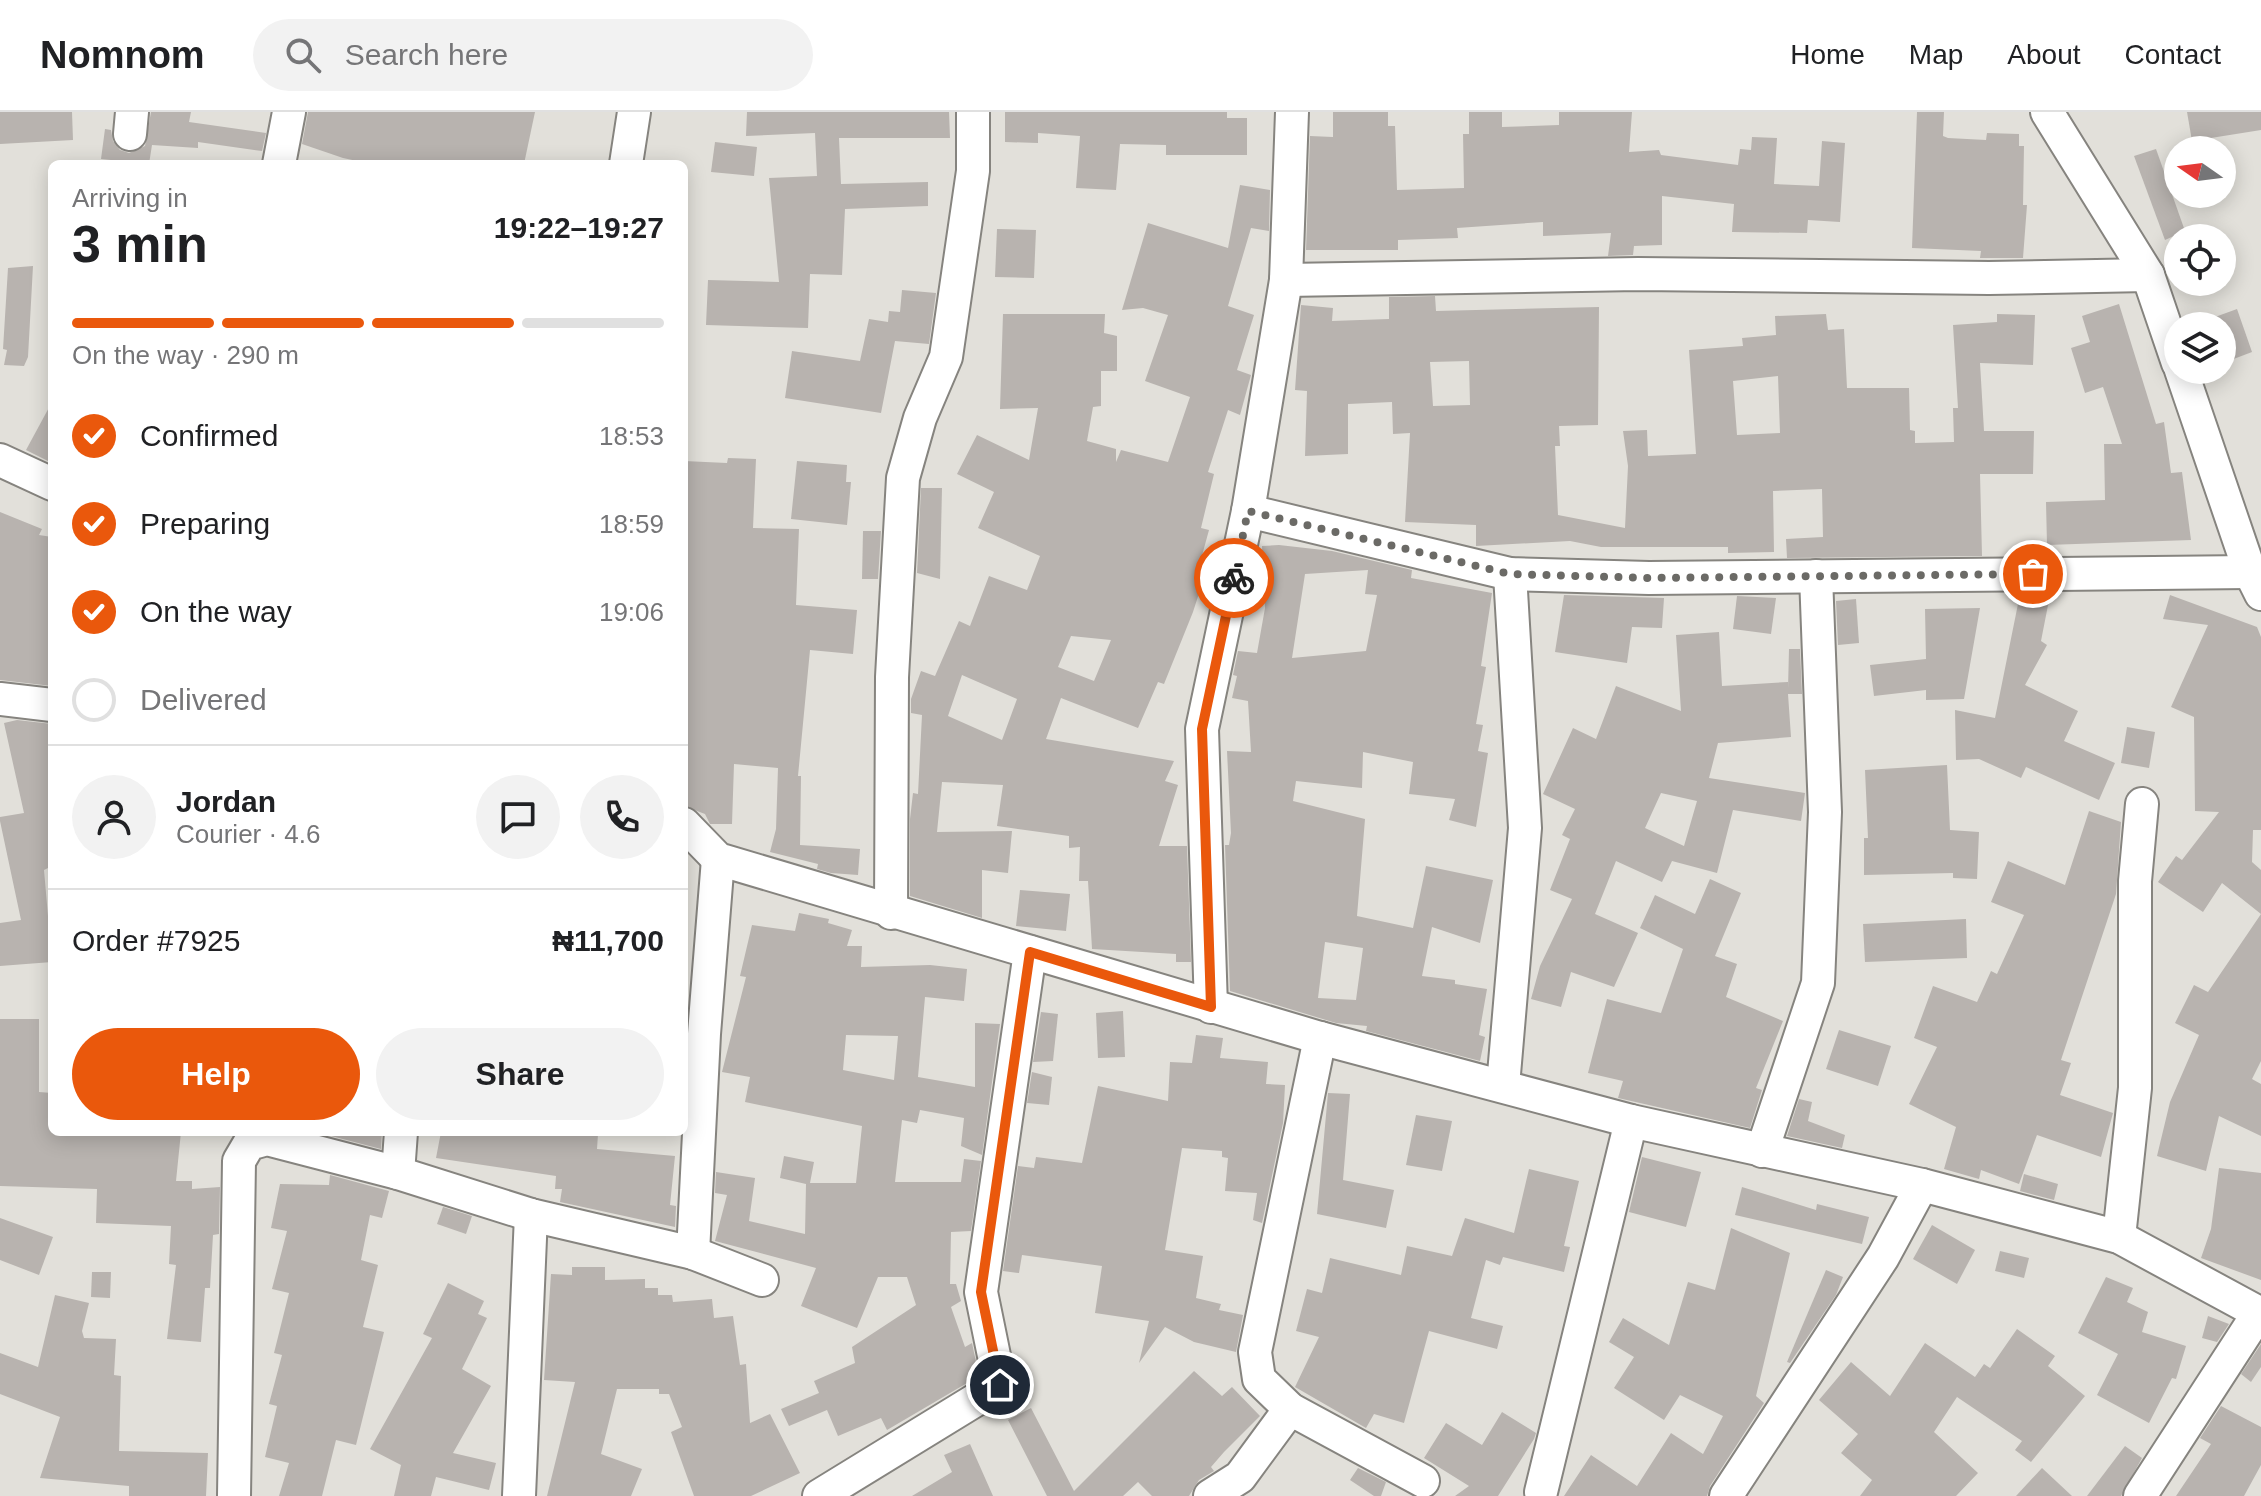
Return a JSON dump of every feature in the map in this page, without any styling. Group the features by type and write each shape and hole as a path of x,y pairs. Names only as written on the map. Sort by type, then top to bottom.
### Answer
{"street":[{"path":"280,160 289,112"},
{"path":"627,160 634,112"},
{"path":"891,913 892,677 903,478 920,418 946,357 973,171 973,112"},
{"path":"1211,1007 1202,729 1248,511 1286,280 1292,112"},
{"path":"2047,112 2148,275 2164,322"},
{"path":"1286,280 1638,274 1989,278 2148,275"},
{"path":"1248,511 1510,574 2255,583 2186,384"},
{"path":"0,460 48,482"},
{"path":"1503,1086 1525,828 1510,574"},
{"path":"1762,1151 1818,983 1825,812 1816,576"},
{"path":"0,699 48,705"},
{"path":"2119,1237 2135,1088 2135,881 2142,804"},
{"path":"688,828 718,859 1211,1007 1631,1121 1922,1185 2119,1237 2260,1314 2140,1496"},
{"path":"693,1253 704,1034 718,859"},
{"path":"819,1496 1000,1385 981,1292 1030,952"},
{"path":"1320,1038 1255,1352 1259,1379 1290,1409 1423,1481"},
{"path":"1541,1492 1631,1121"},
{"path":"398,1173 401,1136"},
{"path":"234,1496 239,1161 249,1144 267,1139 398,1173 531,1215 693,1253 762,1280"},
{"path":"1726,1496 1883,1257 1922,1185"},
{"path":"519,1496 531,1215"},
{"path":"1210,1496 1240,1477 1290,1409"}],"building":[{"path":"0,112 72,112 73,140 0,144"},
{"path":"151,112 191,112 189,122 266,133 262,151 198,142 198,148 152,145 150,160 101,159 105,129 111,130 113,141 120,150 129,153 145,146"},
{"path":"308,112 535,112 525,160 352,160 302,144"},
{"path":"747,112 949,112 950,138 839,138 841,184 928,182 928,206 845,209 842,275 810,274 808,328 706,325 708,280 779,282 769,178 817,176 815,133 746,136"},
{"path":"1005,112 1227,112 1227,118 1247,118 1247,155 1166,155 1166,145 1120,144 1116,190 1076,188 1080,136 1038,133 1038,143 1005,142"},
{"path":"1333,112 1388,112 1388,126 1395,126 1397,190 1464,188 1463,134 1469,134 1469,112 1502,112 1502,127 1559,125 1559,112 1632,112 1629,152 1659,150 1661,155 1738,165 1740,149 1751,150 1752,137 1777,138 1774,184 1819,186 1822,141 1845,143 1840,222 1808,220 1807,233 1732,232 1734,204 1662,196 1662,245 1634,246 1633,255 1608,256 1611,233 1543,236 1543,222 1457,228 1458,238 1398,240 1398,250 1306,250 1310,136 1333,137"},
{"path":"1917,112 1944,112 1943,136 1948,138 1986,140 1987,133 2019,134 2019,146 2024,146 2023,205 2027,205 2023,258 1980,258 1981,251 1912,248"},
{"path":"2187,112 2261,112 2261,130 2223,136 2191,136"},
{"path":"715,142 757,147 754,176 711,172"},
{"path":"2156,149 2164,172 2164,208 2177,208 2183,224 2164,224 2164,237 2134,156"},
{"path":"1240,185 1270,190 1269,231 1251,228 1228,306 1254,315 1237,370 1251,375 1240,415 1228,410 1208,472 1214,474 1201,528 1209,530 1195,581 1202,584 1193,612 1164,684 1158,682 1138,728 1061,698 1046,739 1174,761 1165,781 1178,785 1159,846 1187,846 1191,962 1176,962 1176,954 1092,949 1088,881 1079,881 1080,847 1069,848 1069,836 997,826 1003,785 942,782 937,832 1012,831 1008,873 982,870 982,918 910,896 910,819 913,793 918,794 922,715 911,713 911,699 921,671 935,676 959,621 970,626 989,576 1027,590 1040,556 978,528 994,492 957,474 977,435 1029,460 1038,408 1000,409 1003,314 1105,314 1104,333 1117,336 1117,371 1101,371 1101,406 1093,407 1087,441 1116,449 1116,462 1121,450 1168,462 1190,397 1145,381 1168,315 1143,308 1122,310 1148,223 1228,248","holes":["1071,636 1111,640 1094,681 1058,667","962,675 1017,699 1002,740 948,716"]},
{"path":"997,229 1036,230 1034,278 995,277"},
{"path":"33,266 28,357 24,366 4,365 8,268"},
{"path":"902,290 936,293 929,344 895,341 881,413 785,398 792,351 860,361 869,319 888,322 889,311 900,312"},
{"path":"1435,296 1436,311 1599,307 1598,425 1559,426 1560,446 1555,446 1558,515 1625,528 1628,466 1623,431 1647,430 1648,456 1696,454 1689,350 1743,346 1742,338 1776,335 1775,316 1826,314 1828,330 1844,329 1847,388 1909,388 1910,430 1915,431 1915,443 1954,442 1953,408 1958,408 1953,325 1997,322 1997,314 2035,315 2033,365 1980,363 1984,431 2034,431 2033,474 1980,474 1982,556 1787,558 1786,539 1823,537 1822,489 1773,491 1774,552 1728,553 1728,547 1601,547 1570,541 1476,546 1476,525 1405,522 1410,433 1393,434 1392,402 1348,404 1348,454 1305,456 1307,391 1295,390 1301,305 1333,308 1332,321 1389,319 1389,297","holes":["1469,361 1470,405 1433,406 1430,362","1778,376 1780,433 1737,435 1733,381"]},
{"path":"2119,304 2156,424 2164,422 2171,473 2182,472 2191,540 2047,545 2046,502 2105,500 2104,444 2122,444 2103,387 2085,393 2071,348 2090,342 2082,316"},
{"path":"2237,309 2252,352 2236,358 2236,312 2229,312"},
{"path":"48,409 48,461 26,450"},
{"path":"728,458 756,459 753,528 799,529 796,605 857,610 853,654 810,650 798,776 801,776 800,845 860,849 858,875 831,873 817,869 818,864 770,852 776,829 778,768 734,764 732,824 710,824 705,814 688,808 688,461 727,463"},
{"path":"797,461 847,465 846,482 851,482 847,525 791,519"},
{"path":"921,488 942,488 940,579 917,573"},
{"path":"0,512 42,529 39,535 48,536 48,686 0,680"},
{"path":"863,531 881,531 878,579 862,579"},
{"path":"1262,546 1332,551 1412,570 1411,578 1492,593 1481,666 1486,667 1476,724 1483,725 1478,751 1488,753 1476,827 1449,820 1455,799 1409,794 1413,762 1363,752 1362,788 1296,781 1293,801 1365,819 1357,916 1413,928 1426,866 1493,880 1480,943 1432,927 1422,976 1455,980 1455,984 1487,989 1479,1035 1485,1037 1480,1061 1366,1031 1367,1026 1336,1023 1230,991 1225,845 1229,845 1231,833 1227,751 1251,752 1248,701 1232,698 1237,676 1233,675 1238,651 1257,653 1265,608","holes":["1368,570 1365,594 1377,595 1366,651 1292,658 1305,574","1325,942 1363,948 1356,1000 1318,998"]},
{"path":"2020,594 2049,600 2041,641 2047,645 2025,685 2078,711 2064,741 2115,763 2099,800 2026,767 2021,778 1979,759 1956,760 1955,710 1995,718"},
{"path":"1564,595 1664,598 1662,628 1632,627 1627,663 1555,652"},
{"path":"2170,595 2257,627 2261,637 2261,830 2253,830 2252,862 2261,870 2261,914 2222,883 2203,912 2158,882 2176,856 2182,860 2219,812 2195,811 2194,717 2171,707 2208,625 2163,619"},
{"path":"1737,596 1776,598 1771,634 1733,629"},
{"path":"1856,599 1859,643 1838,645 1836,601"},
{"path":"1980,608 1964,699 1926,700 1926,690 1874,696 1870,665 1926,659 1925,609"},
{"path":"1719,632 1722,686 1788,682 1788,689 1789,649 1800,649 1802,694 1788,694 1791,737 1718,743 1709,778 1805,793 1801,821 1733,810 1717,873 1672,861 1662,882 1616,861 1595,914 1638,933 1614,987 1571,972 1561,1007 1531,999 1540,966 1572,899 1550,890 1570,839 1562,835 1575,809 1543,794 1573,728 1596,739 1616,686 1681,711 1676,635","holes":["1661,793 1697,801 1684,846 1645,828"]},
{"path":"17,720 48,724 48,868 44,870 48,962 0,966 0,923 21,920 0,817 24,813 4,723"},
{"path":"2127,727 2155,732 2149,768 2121,763"},
{"path":"1947,765 1950,830 1979,832 1977,879 1953,878 1953,873 1864,875 1864,838 1868,838 1865,770"},
{"path":"2089,811 2121,822 2116,894 2061,1060 2071,1063 2060,1095 2113,1113 2101,1157 2037,1135 2019,1184 1981,1170 1979,1179 1944,1169 1956,1127 1909,1104 1937,1047 1914,1038 1933,986 1977,1002 1991,971 1997,974 2024,915 1991,902 2008,861 2065,885"},
{"path":"1710,879 1741,893 1715,956 1737,964 1726,997 1783,1021 1756,1088 1762,1090 1750,1128 1618,1098 1623,1081 1588,1073 1607,999 1661,1013 1683,949 1640,928 1655,895 1695,914"},
{"path":"1020,890 1070,894 1066,931 1016,926"},
{"path":"799,913 829,919 828,923 852,930 847,946 862,946 861,967 930,965 967,969 964,1001 925,997 918,1077 975,1087 975,1023 1000,1024 982,1155 961,1146 964,1118 920,1110 917,1123 902,1120 895,1182 961,1182 964,1159 981,1161 971,1231 951,1232 950,1284 956,1284 961,1301 951,1307 965,1347 972,1343 979,1376 887,1430 881,1418 838,1436 827,1410 789,1426 781,1409 819,1393 814,1381 855,1363 852,1347 916,1305 907,1277 878,1277 857,1328 801,1306 816,1268 715,1241 727,1195 715,1193 716,1172 755,1178 749,1221 805,1234 806,1184 780,1178 784,1156 814,1162 810,1183 856,1183 862,1126 745,1102 750,1077 722,1072 746,977 740,976 752,925 795,931","holes":["846,1035 898,1036 894,1080 843,1070"]},
{"path":"2261,914 2261,1061 2252,1079 2261,1084 2261,1136 2219,1116 2206,1171 2157,1156 2170,1102 2199,1035 2175,1023 2194,985 2208,992"},
{"path":"1966,919 1967,958 1865,962 1863,924"},
{"path":"1123,1011 1125,1057 1098,1058 1096,1013"},
{"path":"1041,1012 1058,1014 1053,1061 1033,1062"},
{"path":"0,1019 39,1019 39,1092 48,1093 48,1136 181,1136 176,1181 192,1181 192,1189 220,1187 219,1234 213,1235 210,1288 205,1288 201,1342 167,1339 176,1265 169,1264 171,1226 96,1223 97,1189 0,1186"},
{"path":"1839,1030 1891,1046 1878,1086 1826,1069"},
{"path":"1196,1035 1223,1038 1220,1058 1268,1062 1266,1084 1285,1085 1283,1123 1262,1223 1253,1220 1257,1193 1225,1191 1228,1158 1222,1157 1222,1151 1182,1148 1165,1250 1203,1256 1196,1298 1221,1304 1219,1310 1243,1315 1236,1352 1194,1342 1165,1327 1139,1363 1149,1321 1095,1313 1102,1266 1022,1255 1019,1273 1003,1271 1018,1166 1034,1168 1036,1157 1082,1163 1098,1086 1168,1101 1170,1062 1192,1063"},
{"path":"1032,1072 1052,1077 1049,1105 1027,1103"},
{"path":"1328,1093 1350,1094 1343,1180 1394,1190 1386,1228 1317,1214"},
{"path":"1799,1099 1812,1102 1808,1121 1845,1135 1842,1148 1787,1136"},
{"path":"1416,1115 1452,1121 1442,1171 1406,1165"},
{"path":"331,1136 382,1136 381,1149"},
{"path":"440,1136 598,1136 597,1149 675,1156 670,1205 676,1206 675,1227 560,1202 562,1189 555,1189 556,1176 436,1158"},
{"path":"1642,1157 1701,1172 1686,1227 1629,1212"},
{"path":"2219,1168 2261,1173 2261,1280 2201,1258 2211,1229"},
{"path":"1529,1169 1579,1181 1564,1246 1570,1247 1564,1272 1503,1257 1500,1265 1486,1260 1471,1318 1503,1326 1497,1349 1429,1331 1404,1423 1374,1414 1366,1428 1295,1387 1319,1337 1296,1331 1307,1289 1322,1293 1330,1258 1401,1275 1407,1246 1452,1256 1465,1218 1514,1233"},
{"path":"2024,1174 2058,1184 2054,1200 2020,1191"},
{"path":"330,1175 389,1191 382,1218 370,1215 361,1260 378,1265 363,1327 384,1332 356,1445 336,1440 322,1496 279,1496 289,1463 265,1457 277,1406 269,1404 282,1355 274,1353 289,1293 272,1289 287,1231 271,1228 280,1184 329,1185"},
{"path":"1742,1187 1816,1210 1817,1204 1869,1217 1862,1244 1735,1215"},
{"path":"443,1207 472,1216 466,1234 437,1224"},
{"path":"0,1218 53,1237 39,1275 0,1260"},
{"path":"1932,1225 1975,1250 1957,1284 1913,1259"},
{"path":"1731,1228 1790,1253 1756,1396 1764,1403 1710,1486 1707,1496 1564,1496 1591,1455 1637,1486 1671,1433 1703,1454 1723,1416 1680,1395 1664,1420 1614,1388 1634,1357 1609,1342 1623,1318 1669,1345 1688,1282 1715,1290"},
{"path":"2000,1251 2029,1258 2024,1278 1995,1271"},
{"path":"572,1267 605,1267 605,1280 645,1279 645,1288 658,1288 658,1295 672,1295 673,1302 712,1299 714,1318 733,1316 740,1365 746,1364 750,1423 770,1414 800,1473 751,1496 694,1496 671,1432 682,1427 669,1394 659,1394 659,1389 617,1389 601,1454 642,1469 631,1496 547,1496 575,1382 544,1380 551,1274 572,1275"},
{"path":"1826,1270 1843,1277 1836,1295 1790,1363 1787,1362"},
{"path":"92,1272 111,1272 110,1298 91,1297"},
{"path":"2106,1277 2133,1288 2127,1302 2148,1312 2142,1332 2186,1346 2176,1379 2172,1378 2149,1423 2097,1395 2118,1354 2078,1333"},
{"path":"448,1283 484,1301 478,1314 487,1318 462,1369 491,1386 453,1453 496,1463 489,1490 436,1477 431,1496 394,1496 401,1465 370,1449 432,1338 423,1334"},
{"path":"55,1295 89,1303 82,1331 84,1338 116,1339 114,1375 121,1376 119,1451 208,1453 206,1496 129,1496 129,1486 40,1478 60,1417 0,1394 0,1353 38,1367"},
{"path":"2208,1316 2229,1324 2217,1342 2202,1338"},
{"path":"2017,1329 2055,1356 2048,1366 2085,1396 2031,1462 2015,1450 2022,1441 1957,1397 1934,1432 1978,1473 1956,1496 1860,1496 1872,1480 1841,1453 1858,1434 1819,1400 1851,1362 1890,1396 1925,1343 1975,1377 1984,1364 1990,1368"},
{"path":"2261,1344 2261,1367 2251,1382 2241,1374"},
{"path":"1194,1371 1222,1396 1232,1387 1260,1416 1211,1467 1214,1471 1199,1480 1189,1496 1152,1496 1138,1482 1123,1496 1047,1496 1008,1420 1031,1408 1074,1491"},
{"path":"2221,1406 2261,1427 2261,1465 2244,1496 2176,1496 2211,1444 2200,1438"},
{"path":"1502,1412 1536,1433 1534,1439 1498,1496 1455,1496 1469,1486 1424,1458 1446,1423 1482,1445"},
{"path":"970,1444 993,1496 912,1496 952,1472 944,1455"},
{"path":"2125,1446 2142,1458 2121,1496 2087,1496"},
{"path":"1358,1468 1386,1482 1381,1496 1374,1496 1350,1480"},
{"path":"2042,1468 2072,1496 2016,1496"}],"way so far":[{"path":"1234,578 1248,511 1510,574 1649,578 2033,574"}],"route":[{"path":"1000,1385 981,1292 1030,952 1211,1007 1202,729 1234,578"}]}
